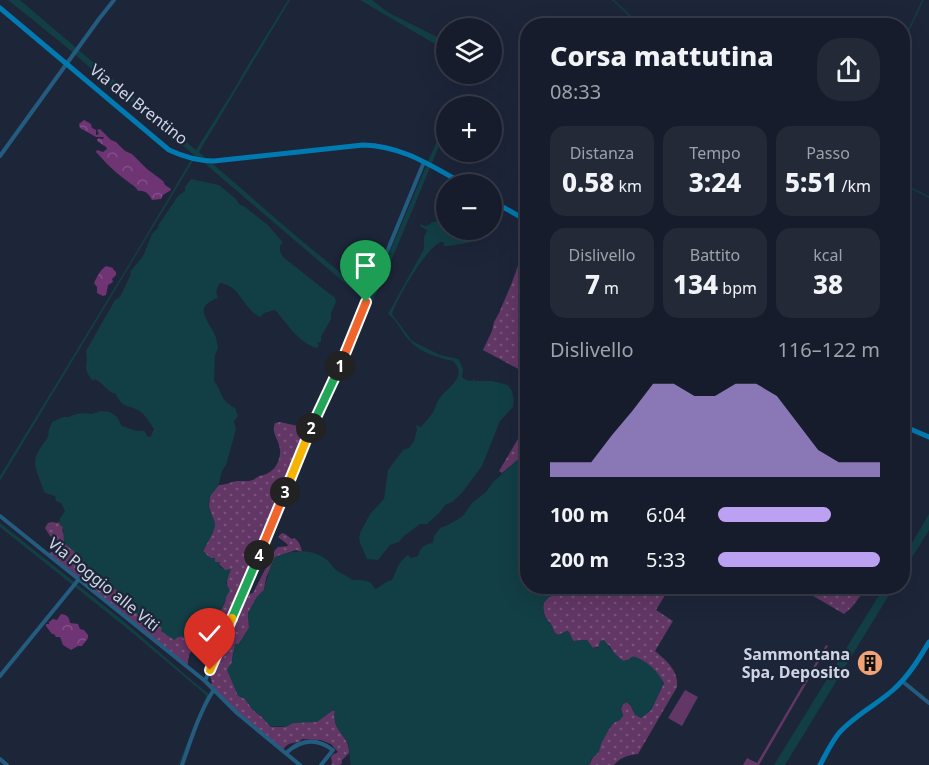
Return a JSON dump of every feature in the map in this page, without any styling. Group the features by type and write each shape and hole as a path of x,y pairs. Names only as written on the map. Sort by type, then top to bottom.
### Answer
{"street":[{"path":"0,156 114,0"},
{"name":"Via del Brentino","path":"0,8 170,150 183,156 202,161 214,161 371,145 398,150 446,174"},
{"path":"205,681 369,293 427,164"},
{"path":"502,207 520,217"},
{"path":"910,430 929,437"},
{"name":"Via Poggio alle Viti","path":"0,516 76,583 205,681 237,713 300,765"},
{"path":"0,676 76,583"},
{"path":"820,765 842,730 902,681 929,642"},
{"path":"902,681 929,703"},
{"path":"182,765 213,691"},
{"path":"286,753 303,742 324,744 333,750 321,765"},
{"path":"0,759 7,765"}],"shaded area":[{"path":"8,0 20,0 196,150 290,0 199,152 370,297 436,143 436,153 372,302 361,297 196,156 0,481 0,476 194,155"},
{"path":"360,0 372,0 389,13 436,36 436,45"},
{"path":"191,179 219,185 239,204 269,226 283,243 280,245 280,251 283,257 335,298 336,302 321,342 317,343 319,345 317,348 298,337 275,310 264,313 260,317 250,309 234,289 226,284 220,283 217,290 218,298 204,307 204,315 218,348 215,355 214,381 224,398 235,408 238,416 234,421 236,429 226,465 218,486 209,499 210,513 215,525 203,551 210,558 215,558 215,562 220,562 219,566 225,570 231,569 226,583 230,591 222,609 199,633 190,640 182,636 174,640 161,631 162,628 155,627 149,620 140,616 130,603 127,604 121,600 117,590 92,577 93,572 83,565 75,552 64,543 60,518 65,511 61,503 56,501 55,496 44,492 35,459 48,437 52,422 82,413 110,412 117,417 122,426 144,431 148,437 151,436 154,429 144,414 124,405 116,394 97,380 93,381 89,376 86,369 86,351 115,300 120,297 130,272 143,256 152,234 178,196 185,191"},
{"path":"436,221 436,240 469,241 444,246 441,242 435,246 413,274 392,314 412,341 440,355 458,359 463,370 462,377 466,380 473,381 473,378 475,381 492,381 508,385 512,391 513,407 500,421 482,466 462,493 445,505 427,524 420,524 399,542 390,545 378,560 367,559 359,537 370,514 384,499 388,470 403,450 409,448 414,441 416,425 421,427 430,416 439,399 455,382 459,372 453,361 418,348 388,314 424,249 424,237 427,230 420,224 425,226"},
{"path":"520,260 520,370 483,350"},
{"path":"280,422 311,429 271,527 274,528 255,570 249,594 253,593 275,550 278,547 288,546 278,537 282,533 294,538 302,552 296,550 275,557 266,578 264,590 248,613 249,628 233,653 232,662 245,699 271,727 285,727 332,710 335,711 336,724 349,747 349,753 340,765 331,765 332,755 338,752 331,744 321,740 302,739 291,743 283,750 237,713 210,686 212,683 208,669 213,652 209,647 203,644 193,650 189,655 188,667 48,554 62,552 57,540 50,536 45,528 48,523 59,521 63,527 62,531 83,565 93,572 92,577 117,590 139,616 178,637 182,636 185,639 194,637 216,616 226,597 227,574 203,551 213,532 213,519 209,507 210,494 219,485 252,480 273,469 279,460 280,453 274,427 275,423"},
{"path":"520,436 520,458 502,473 499,471"},
{"path":"520,458 520,594 556,594 546,599 543,609 555,633 558,635 567,631 573,641 587,640 593,648 598,648 600,641 604,640 623,661 633,656 643,660 655,670 664,683 651,710 641,718 635,715 627,702 623,704 621,709 623,716 619,721 614,722 599,752 592,758 589,765 351,765 348,744 336,727 335,711 317,722 271,727 245,699 238,696 227,670 232,662 235,644 239,644 249,628 248,613 264,590 275,557 294,552 314,553 326,559 336,570 352,580 369,582 375,589 392,580 398,566 408,555 411,558 418,556 423,546 433,543 434,536 440,528 463,516 472,503 486,492 493,482"},
{"path":"929,514 929,530 910,561 910,546"},
{"path":"0,523 122,620 209,694 179,765 206,695 0,527"},
{"path":"556,594 666,594 656,610 673,621 655,651 674,671 677,687 638,754 625,757 614,765 589,765 608,730 623,716 621,709 623,704 627,702 641,718 651,710 664,683 628,660 623,661 609,645 592,648 587,640 573,641 567,631 558,635 555,633 543,609 546,600"},
{"path":"810,594 862,594 844,614"},
{"path":"880,594 890,594 785,765 774,765"},
{"path":"826,645 828,646 759,765 743,765 747,758 757,763"},
{"path":"685,690 698,697 682,726 668,718"}],"green space":[{"path":"84,120 96,130 96,135 99,134 97,130 100,129 125,151 132,154 171,190 161,199 152,200 143,191 138,191 96,152 97,150 103,152 107,149 97,141 98,138 103,139 104,137 96,137 80,128 79,124"},
{"path":"106,266 113,268 116,275 112,279 113,282 108,285 106,295 103,296 97,293 94,283"},
{"path":"61,614 68,617 70,623 78,624 80,629 88,635 82,646 71,650 63,645 60,637 52,634 46,626 53,619 57,620"}],"waterway":[{"path":"613,0 632,18"},
{"path":"910,27 923,0"},
{"path":"910,188 929,197"}],"place":[{"name":"Sammontana Spa, Deposito","path":"870,663"}],"route":[{"path":"210,670 366,302"}]}
